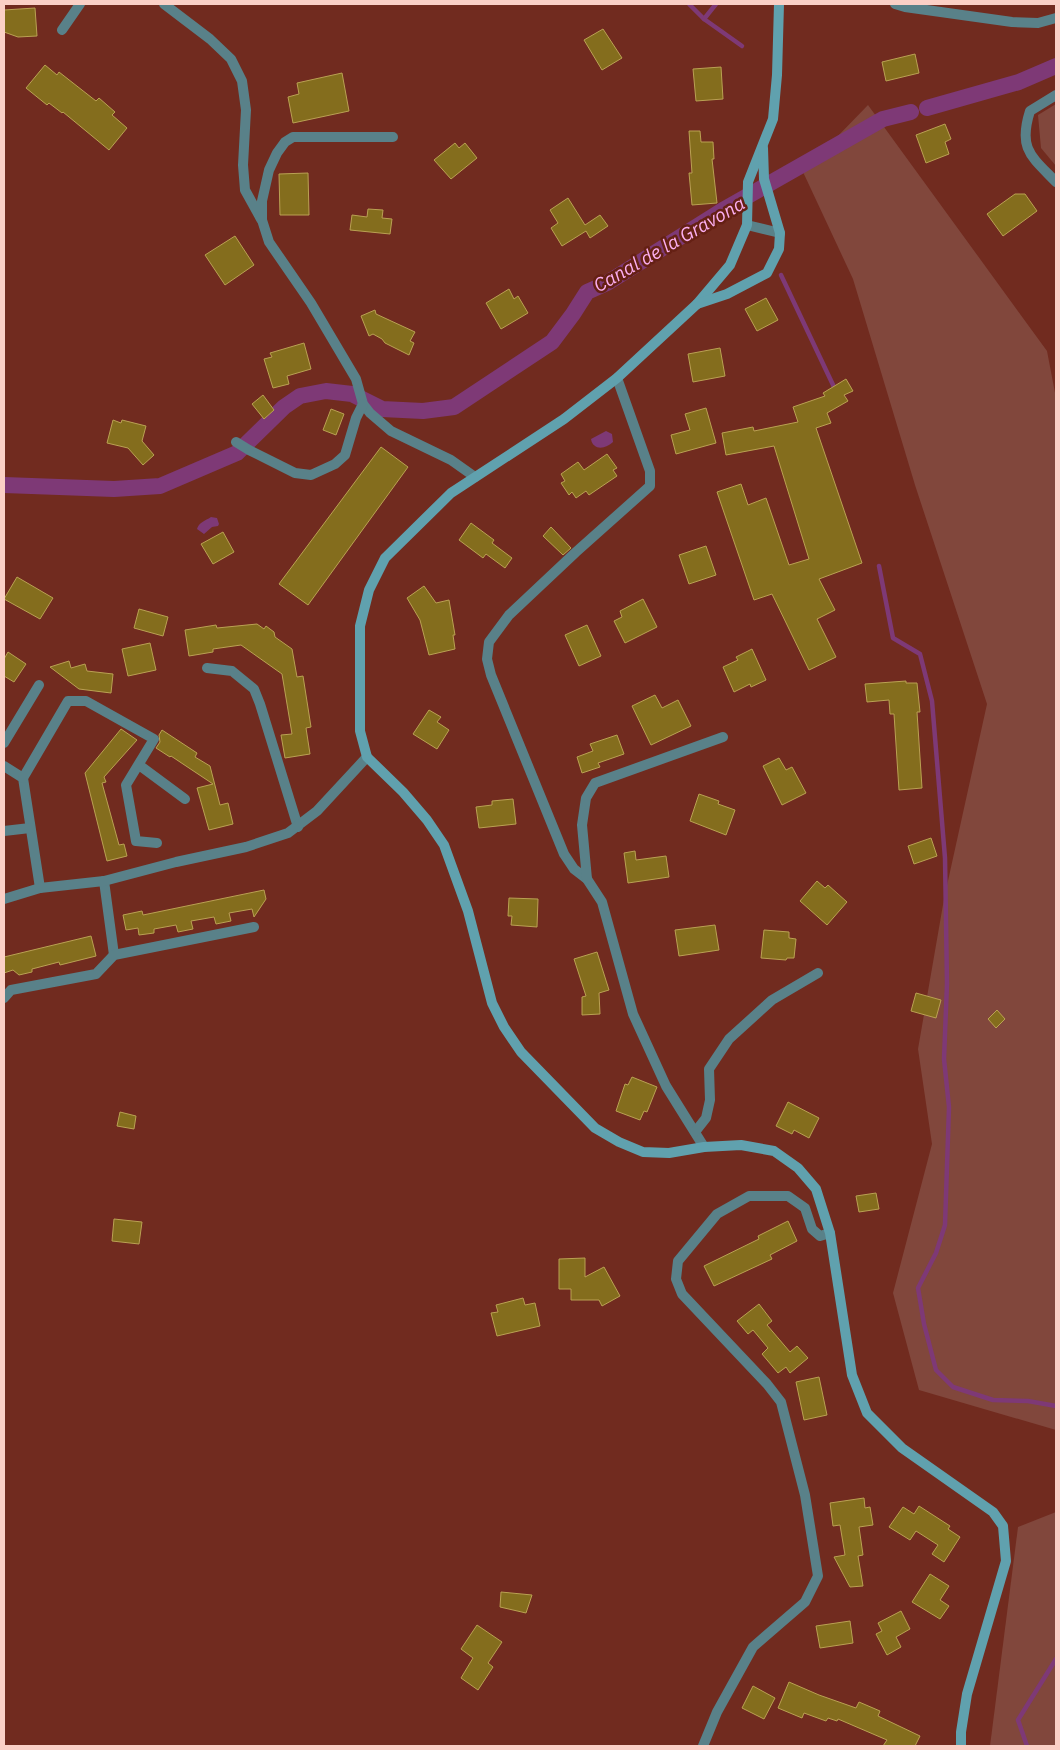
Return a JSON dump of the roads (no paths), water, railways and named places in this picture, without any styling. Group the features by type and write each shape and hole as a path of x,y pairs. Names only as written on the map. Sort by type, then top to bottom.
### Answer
{"street":[{"path":"62,30 80,4"},
{"path":"164,4 210,39 231,59 242,81 246,110 243,165 245,190 262,220 269,242 311,303 356,379 363,404 391,432 451,460 475,477"},
{"path":"778,4 778,75 773,119 748,182 747,225 730,265 697,304 617,378 564,419 451,493 385,558 368,590 360,626 360,731 367,757 403,792 427,820 444,845 468,911 492,1003 504,1027 521,1052 595,1128 619,1142 643,1152 669,1153 704,1147 741,1145 774,1152 798,1168 816,1189 830,1233 852,1376 867,1413 902,1448 994,1512 1003,1526 1006,1561 967,1694 961,1732 961,1746"},
{"path":"895,4 1012,22 1038,23 1056,18"},
{"path":"1056,95 1030,111 1024,128 1025,145 1056,182"},
{"path":"262,220 262,201 270,170 285,142 293,136 393,137"},
{"path":"697,304 727,294 767,273 779,249 780,233 764,178 763,142"},
{"path":"747,225 780,233"},
{"path":"617,378 650,470 650,486 576,552 510,615 489,642 487,658 494,683 564,854 574,869 587,879 602,902 633,1014 666,1086 704,1147"},
{"path":"236,442 295,473 311,475 336,464 344,455 363,404"},
{"path":"207,668 232,671 254,689 298,826"},
{"path":"4,743 39,684"},
{"path":"40,888 23,778 68,701 86,701 154,739 126,785 136,841 157,843"},
{"path":"587,879 582,825 586,798 595,783 723,737"},
{"path":"4,899 40,888 104,881 176,862 246,847 288,834 317,811 367,757"},
{"path":"139,765 185,799"},
{"path":"4,766 23,778"},
{"path":"4,831 30,828"},
{"path":"104,881 114,955"},
{"path":"4,998 11,990 96,974 114,955 254,927"},
{"path":"695,1132 706,1118 710,1100 710,1069 729,1039 772,1000 818,973"},
{"path":"703,1746 717,1712 753,1647 805,1602 818,1576 805,1495 781,1402 767,1384 682,1294 676,1279 678,1261 717,1214 749,1196 788,1196 804,1208 812,1229 820,1236 830,1233"}],"waterway":[{"path":"689,4 704,19 742,46"},
{"path":"704,19 716,4"},
{"name":"Canal de la Gravona","path":"927,108 1019,82 1056,66"},
{"name":"Canal de la Gravona","path":"4,485 114,489 160,486 237,453 284,407 300,396 326,391 352,394 382,409 423,411 454,407 552,342 587,292 607,283 723,210 883,119 911,112"},
{"path":"781,275 834,387"},
{"path":"879,566 893,638 920,654 932,701 945,858 947,984 944,1059 949,1107 945,1225 936,1253 918,1288 924,1324 936,1370 953,1387 993,1400 1028,1401 1056,1406"},
{"path":"1027,1746 1018,1720 1056,1659"}]}
